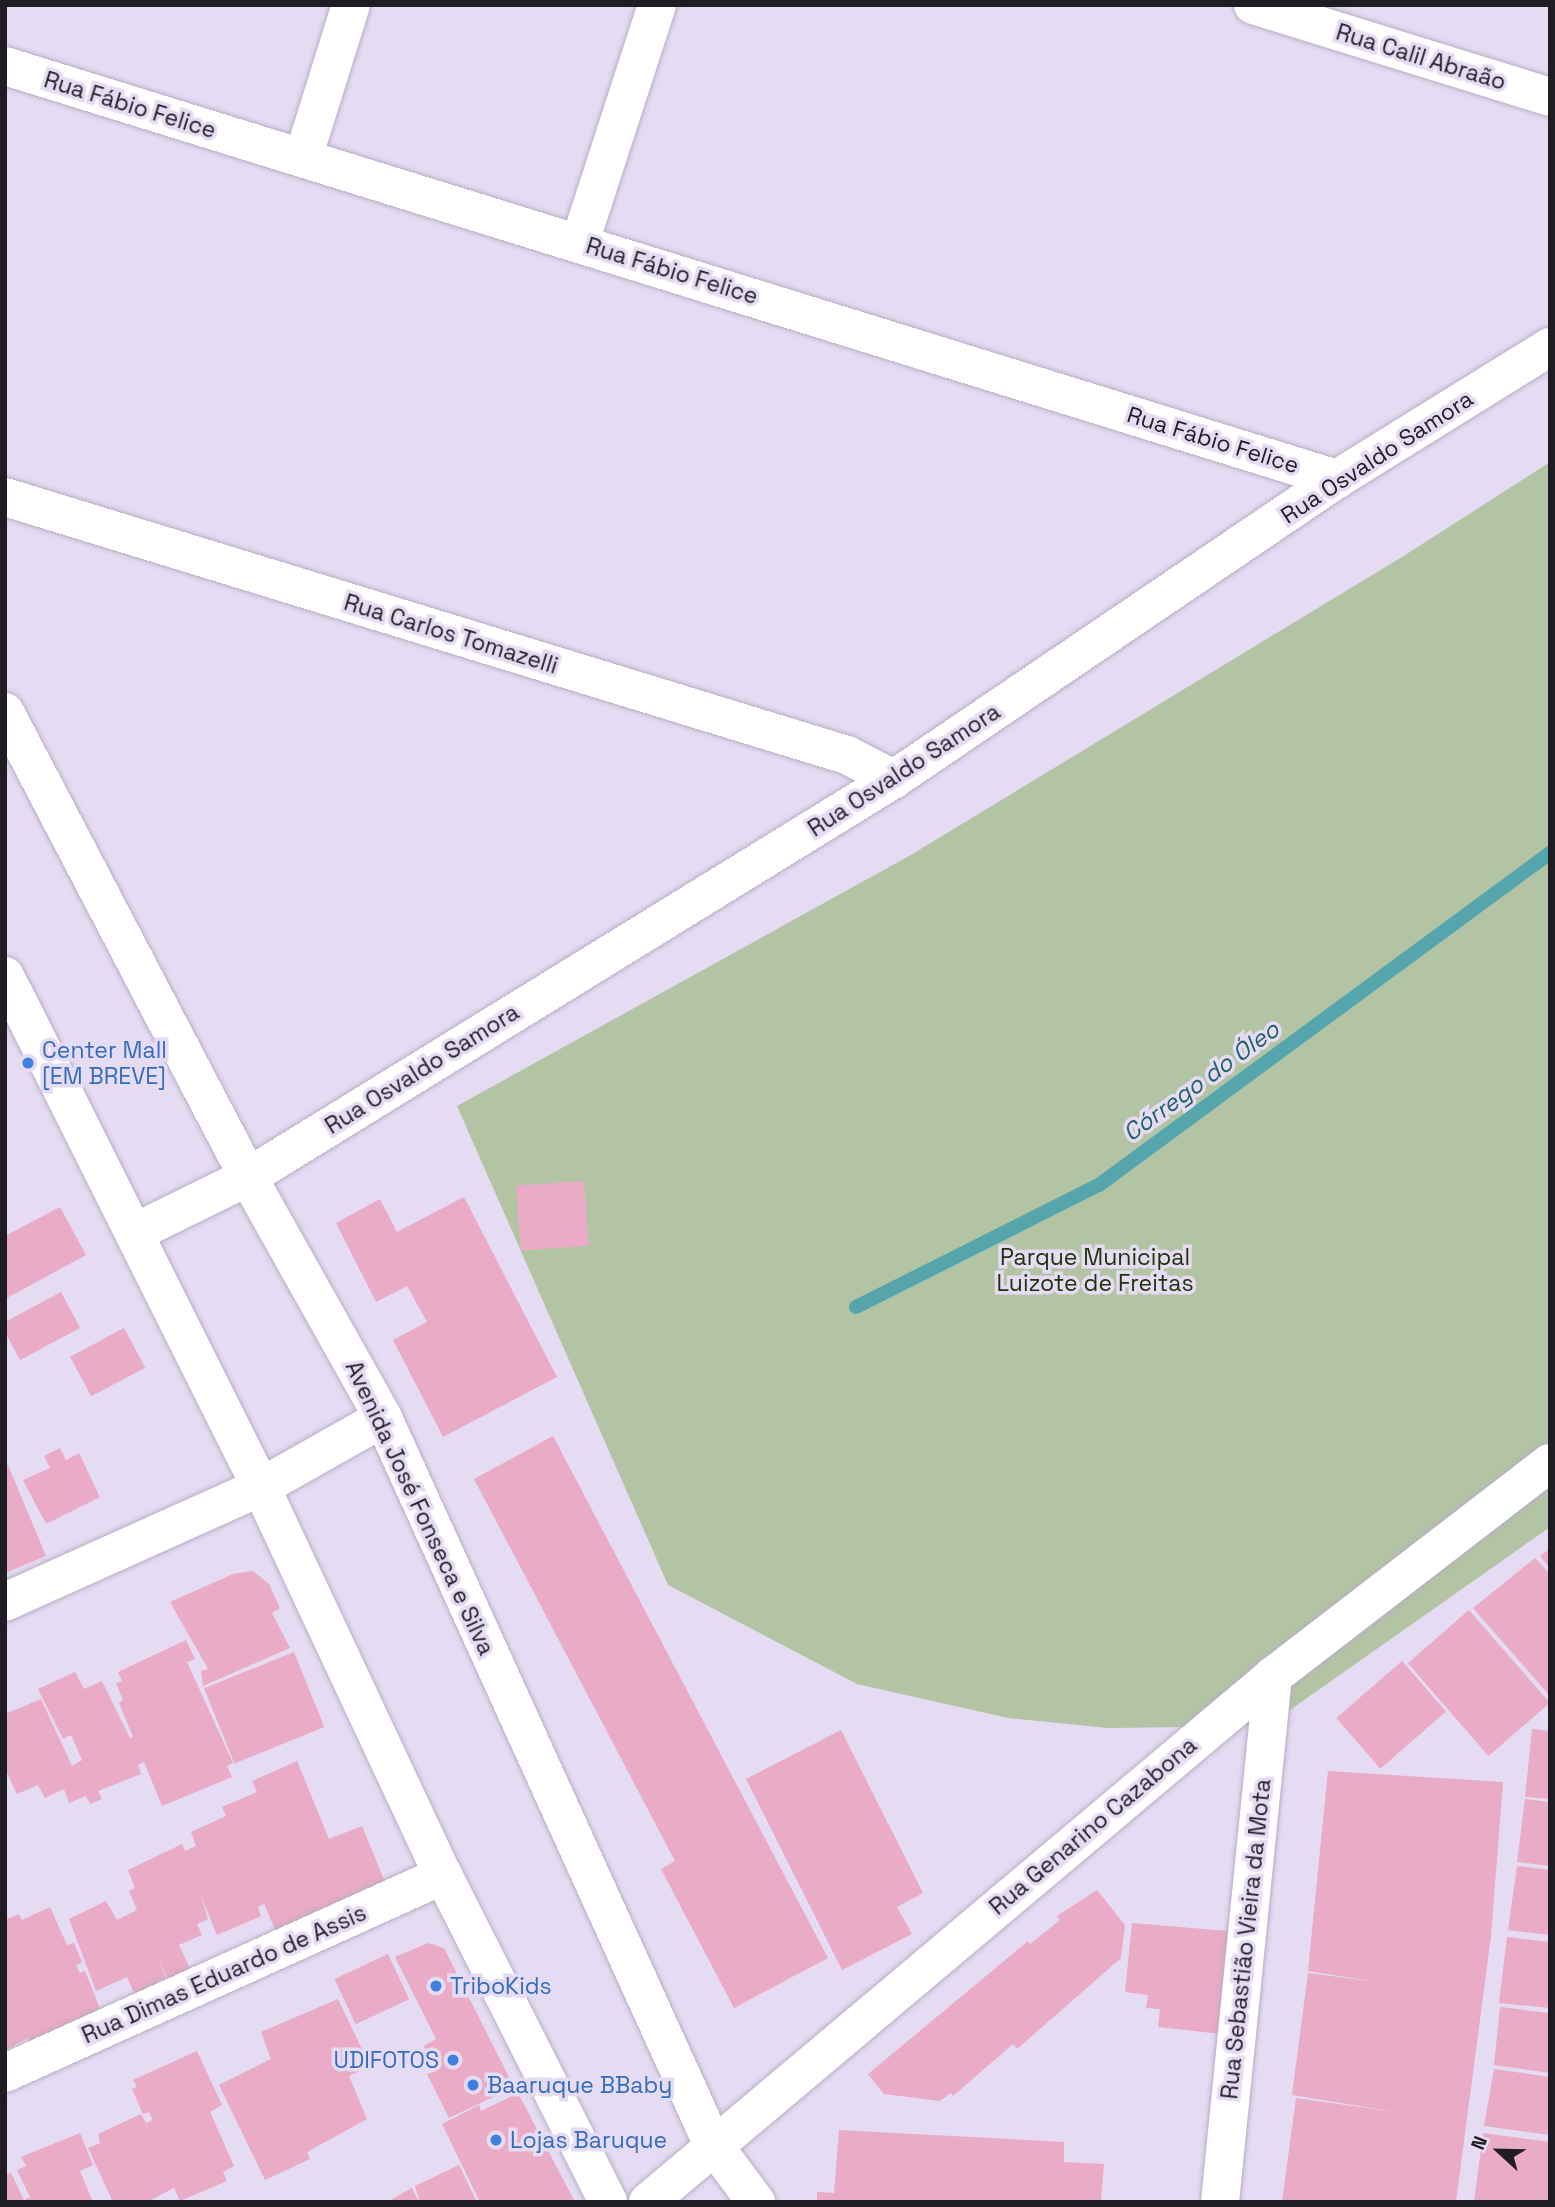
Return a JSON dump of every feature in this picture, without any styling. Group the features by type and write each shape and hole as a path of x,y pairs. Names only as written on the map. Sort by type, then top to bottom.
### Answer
{"street":[{"path":"303,158 351,5"},
{"path":"580,242 657,5"},
{"name":"Rua Calil Abraão","path":"1253,5 1550,97"},
{"name":"Rua Fábio Felice","path":"5,66 580,242 1337,479"},
{"name":"Rua Osvaldo Samora","path":"134,1233 248,1177 894,779 1337,479 1550,347"},
{"name":"Rua Carlos Tomazelli","path":"5,496 847,755 894,779"},
{"name":"Avenida José Fonseca e Silva","path":"5,712 248,1177 383,1418 712,2143 756,2202"},
{"path":"5,976 261,1487 443,1875 608,2202"},
{"path":"5,1602 261,1487 383,1418"},
{"name":"Rua Genarino Cazabona","path":"648,2202 712,2143 1273,1676 1550,1463"},
{"name":"Rua Sebastião Vieira da Mota","path":"1220,2202 1273,1676"},
{"name":"Rua Dimas Eduardo de Assis","path":"5,2073 443,1875"}],"green space":[{"name":"Parque Municipal Luizote de Freitas","path":"1550,462 1550,1527 1267,1726 1108,1728 1008,1718 857,1684 668,1585 457,1106 909,856 1402,557"}],"building":[{"path":"584,1181 589,1246 521,1251 516,1186"},
{"path":"464,1197 557,1377 443,1437 393,1340 427,1322 407,1286 376,1302 336,1223 380,1199 397,1232"},
{"path":"60,1207 86,1255 5,1299 5,1236"},
{"path":"61,1292 80,1328 20,1360 5,1332 5,1322"},
{"path":"124,1328 145,1368 91,1396 70,1357"},
{"path":"553,1436 828,1958 734,2008 661,1869 675,1861 474,1479"},
{"path":"60,1448 66,1460 79,1453 100,1497 46,1524 23,1480 50,1468 44,1456"},
{"path":"8,1465 46,1556 5,1573 5,1466"},
{"path":"1550,1549 1550,1568 1540,1556"},
{"path":"1535,1558 1550,1574 1550,1696 1473,1608"},
{"path":"253,1571 269,1584 280,1608 272,1613 290,1648 203,1686 201,1671 208,1669 170,1602 233,1574"},
{"path":"1469,1610 1550,1703 1489,1756 1408,1663"},
{"path":"186,1640 195,1659 187,1662 233,1763 227,1766 232,1777 162,1806 144,1762 138,1765 141,1774 98,1791 102,1799 90,1804 86,1796 69,1803 64,1789 45,1798 38,1785 17,1794 5,1769 5,1714 41,1699 72,1766 82,1760 71,1735 63,1739 38,1689 75,1672 84,1689 102,1681 130,1738 133,1737 119,1703 123,1700 116,1683 122,1681 118,1672"},
{"path":"294,1652 324,1727 234,1763 204,1688"},
{"path":"1402,1661 1446,1712 1380,1769 1336,1718"},
{"path":"1532,1729 1550,1731 1550,1799 1525,1797"},
{"path":"841,1730 923,1893 897,1907 912,1934 842,1970 746,1779"},
{"path":"297,1761 329,1839 362,1826 389,1892 278,1936 264,1904 258,1907 261,1916 217,1935 201,1896 208,1919 197,1924 202,1935 179,1945 191,1971 168,1980 156,1953 166,1978 158,1982 159,1986 135,1996 127,1977 96,1991 69,1919 106,1901 117,1920 137,1910 129,1891 135,1888 128,1870 182,1844 185,1851 196,1846 191,1832 226,1816 222,1807 257,1792 252,1781"},
{"path":"1328,1771 1503,1782 1491,1936 1456,2202 1282,2202 1296,2098 1402,2113 1292,2095 1308,1973 1378,1982 1308,1971"},
{"path":"1525,1799 1550,1802 1550,1866 1517,1862"},
{"path":"1517,1866 1550,1870 1550,1935 1508,1930"},
{"path":"1097,1890 1125,1925 1121,1958 1017,2049 1013,2044 953,2096 951,2093 940,2101 884,2094 868,2074 1028,1941 1030,1944 1060,1920 1057,1916"},
{"path":"50,1907 67,1945 74,1943 82,1962 76,1966 80,1973 85,1971 101,2011 32,2046 28,2038 5,2050 5,1920 19,1914 22,1920"},
{"path":"1132,1923 1240,1932 1221,2034 1158,2027 1160,2009 1146,2008 1148,1995 1125,1992"},
{"path":"1507,1937 1550,1942 1550,2008 1499,2003"},
{"path":"428,1943 444,1948 514,2087 449,2118 427,2074 436,2071 424,2046 436,2039 395,1957"},
{"path":"388,1954 409,1999 356,2024 335,1979"},
{"path":"338,1999 370,2066 349,2076 367,2119 307,2152 310,2159 265,2180 219,2085 271,2059 261,2032"},
{"path":"1500,2007 1550,2013 1550,2073 1494,2065"},
{"path":"197,2051 222,2105 210,2112 234,2166 223,2172 227,2181 180,2201 174,2188 147,2202 113,2202 88,2148 100,2143 98,2134 141,2114 146,2123 153,2120 149,2112 143,2114 132,2089 137,2087 133,2080"},
{"path":"1494,2069 1550,2077 1550,2135 1484,2126"},
{"name":"Lojas Baruque","path":"518,2093 575,2202 480,2202 442,2124 479,2105 481,2111"},
{"path":"839,2130 1064,2142 1064,2162 1104,2164 1101,2202 817,2202 817,2192 834,2193"},
{"path":"80,2133 93,2165 80,2171 93,2202 5,2202 5,2175 11,2173 24,2200 30,2197 17,2170 26,2166 21,2157"},
{"path":"1483,2133 1550,2142 1550,2202 1474,2202"},
{"path":"459,2165 477,2202 420,2202 415,2186"},
{"path":"412,2188 419,2202 387,2202"}],"waterway":[{"name":"Córrego do Óleo","path":"856,1307 1099,1185 1550,853"}],"place":[{"name":"Center Mall [EM BREVE]","path":"28,1063"},
{"name":"TriboKids","path":"436,1986"},
{"name":"UDIFOTOS","path":"453,2060"},
{"name":"Baaruque BBaby","path":"473,2085"},
{"name":"Lojas Baruque","path":"496,2140"}]}
